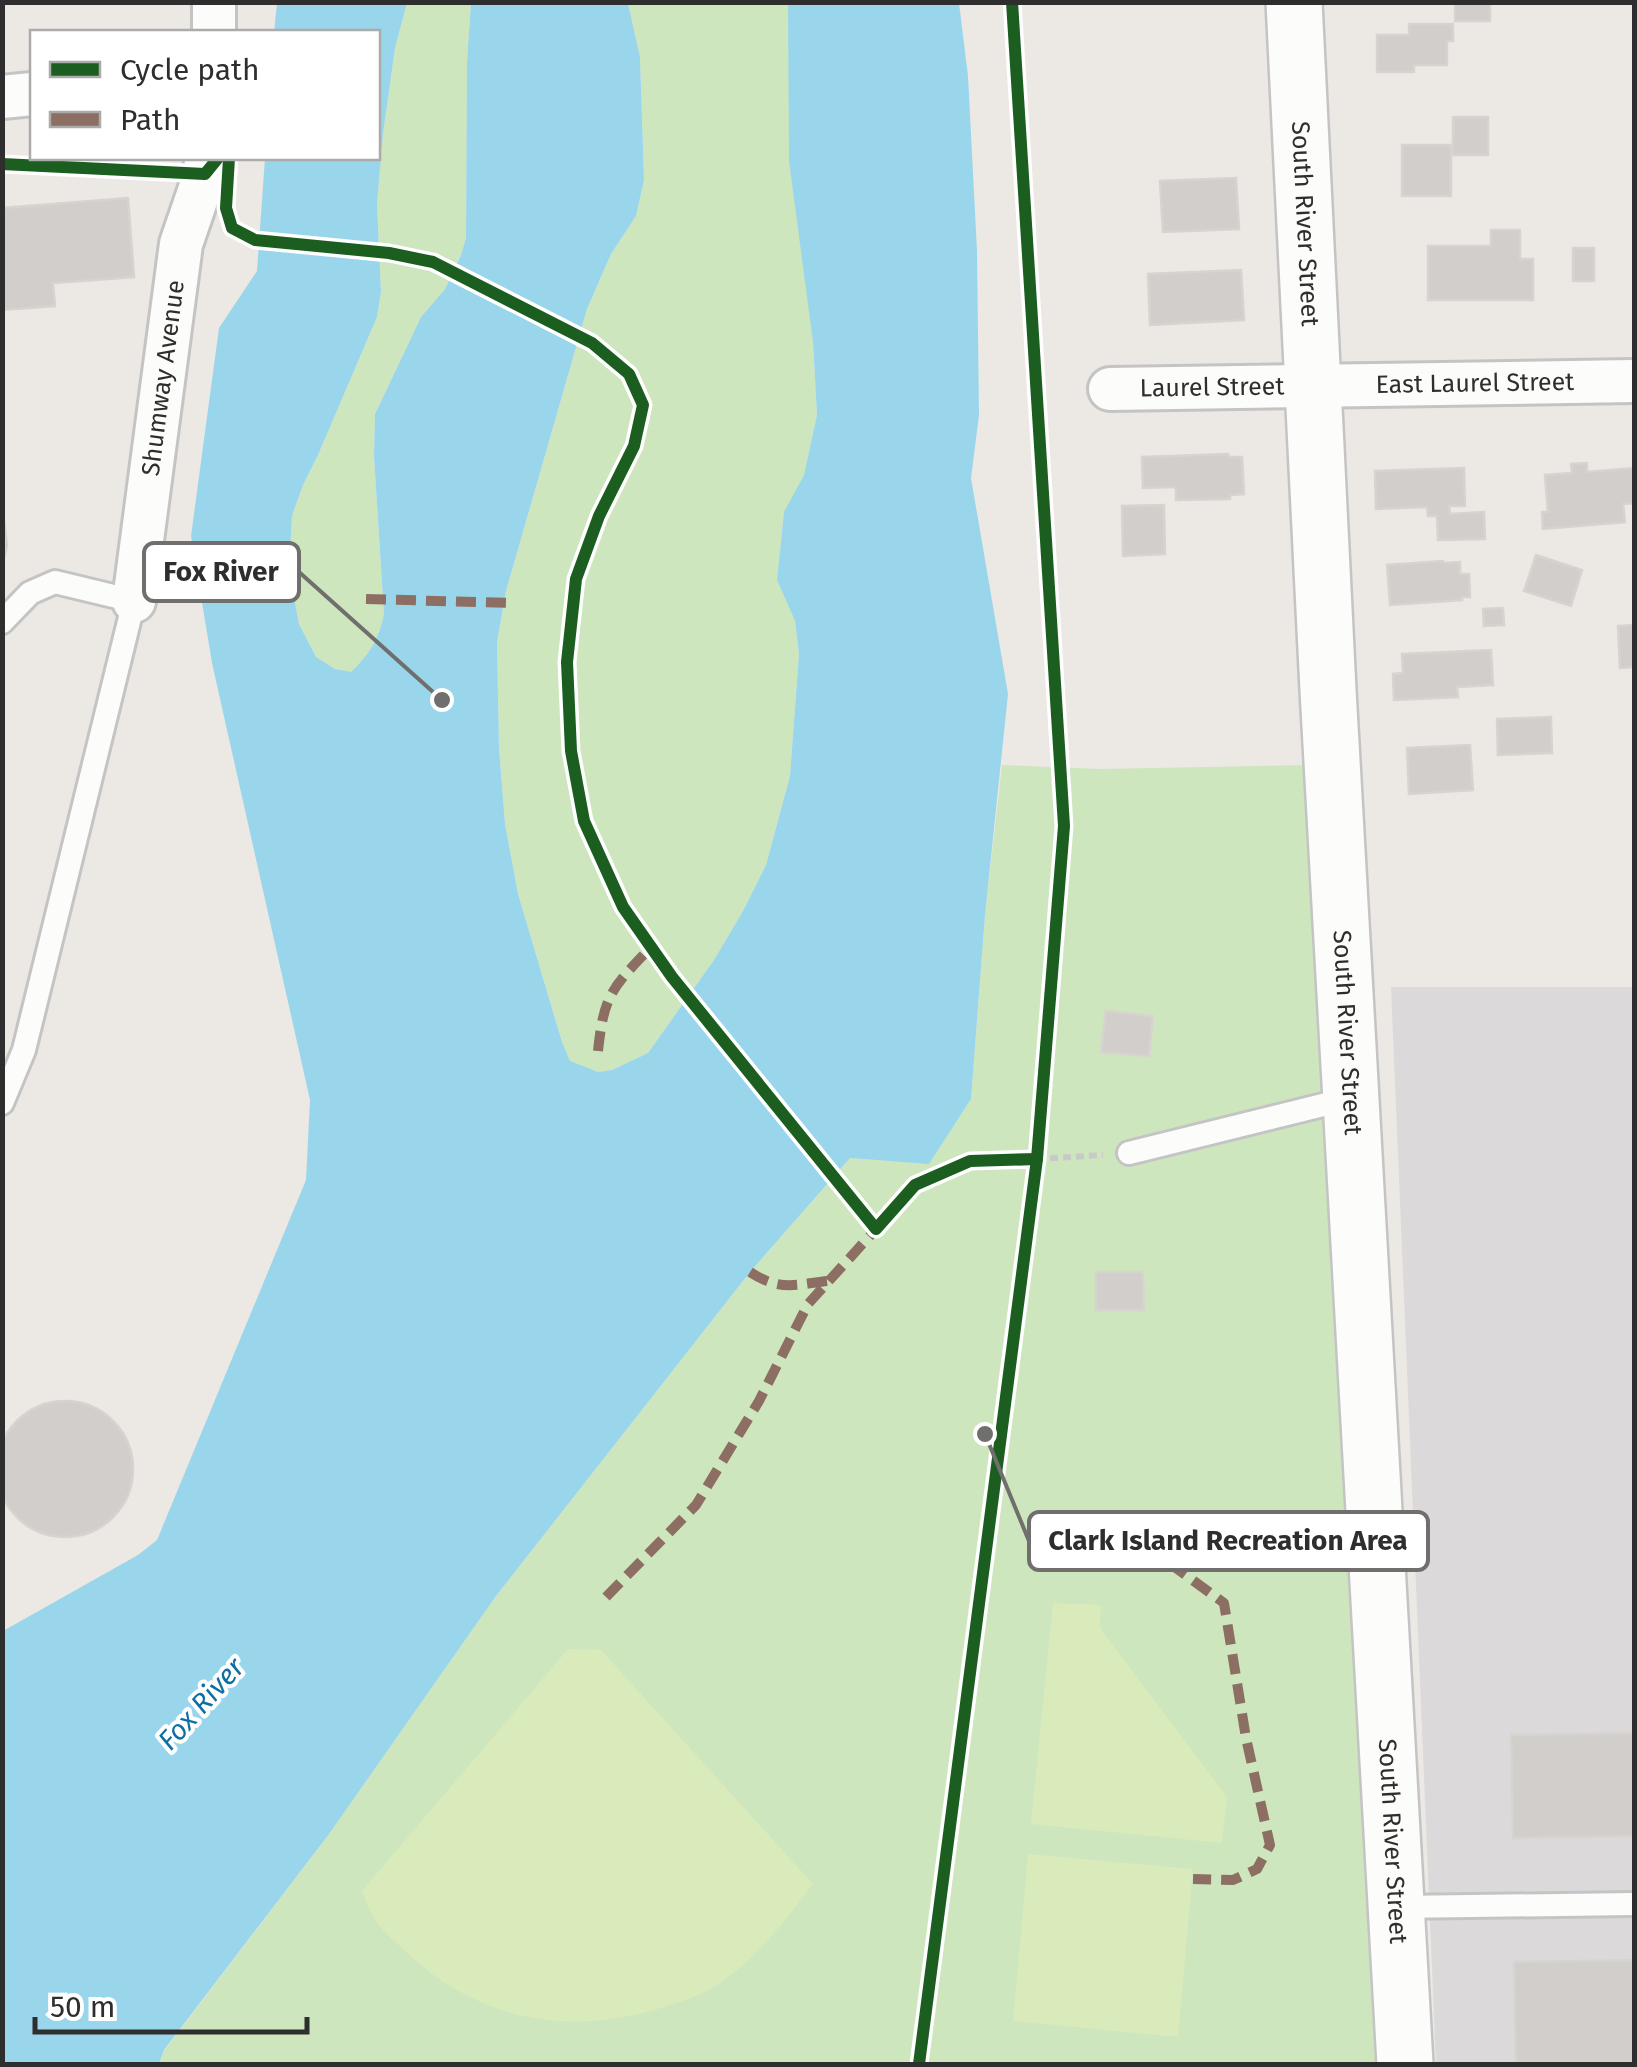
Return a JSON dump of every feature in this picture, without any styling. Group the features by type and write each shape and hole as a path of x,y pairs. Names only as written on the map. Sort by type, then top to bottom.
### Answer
{"main road":[{"name":"South River Street","path":"1294,2 1332,766 1405,2064"}],"street":[{"path":"214,2 214,30"},
{"path":"2,97 30,94"},
{"name":"Shumway Avenue","path":"134,601 181,244 205,174 206,160"},
{"name":"East Laurel Street","path":"1314,384 1634,380"},
{"name":"Laurel Street","path":"1110,389 1314,384"}],"lane":[{"path":"2,622 30,593 55,582 134,601 24,1050 2,1103"},
{"path":"1129,1153 1351,1098"},
{"path":"1396,1907 1634,1904"}],"path":[{"path":"1034,1179 1038,1140"},
{"path":"1020,1160 1129,1153"}],"shaded area":[{"path":"1391,987 1634,987 1634,2064 1436,2064"}],"green space":[{"path":"407,3 471,3 466,238 445,289 421,317 375,414 384,614 372,646 351,673 335,669 316,657 299,624 289,571 292,516 377,317 381,292 377,204 383,134 395,48"},
{"path":"628,3 788,3 817,415 804,476 784,513 777,580 795,621 799,654 790,776 766,865 714,960 648,1053 612,1070 598,1072 570,1062 518,894 505,824 497,642 506,591 587,309 611,254 636,216 644,180 640,57"},
{"path":"1002,765 1100,769 1311,765 1380,2064 159,2064 164,2051 329,1834 496,1596 750,1272 850,1158 929,1163 971,1099 985,915"},
{"path":"1053,1603 1101,1605 1100,1628 1227,1797 1222,1843 1031,1824"},
{"path":"568,1649 601,1650 813,1884 755,1954 727,1978 689,1999 614,2019 549,2020 518,2015 459,1992 432,1974 385,1932 362,1891"},
{"path":"1028,1854 1193,1869 1178,2037 1013,2021"}],"water":[{"path":"277,3 407,3 395,48 383,134 377,204 381,292 377,317 292,516 289,571 299,624 316,657 335,669 351,672 372,646 384,614 375,414 421,317 445,289 466,238 471,3 628,3 640,57 644,180 636,216 611,254 587,309 506,591 497,642 505,824 518,894 570,1061 598,1072 612,1070 648,1053 714,960 766,865 790,776 799,654 795,621 777,580 784,512 804,475 817,415 813,342 789,161 788,3 959,3 968,76 977,251 979,415 971,478 1008,694 971,1099 929,1164 850,1158 750,1272 496,1596 329,1834 164,2050 159,2064 3,2064 3,1631 138,1555 157,1540 306,1180 310,1100 212,663 191,536 219,328 257,271 265,160 380,160 380,30 274,30"}],"building":[{"path":"1455,2 1490,2 1490,21 1455,21"},
{"path":"1409,24 1453,24 1453,41 1447,41 1447,65 1414,65 1414,72 1377,72 1377,35 1409,35"},
{"path":"1453,117 1488,117 1488,155 1453,155"},
{"path":"1402,145 1451,145 1451,196 1402,196"},
{"path":"1236,178 1239,229 1163,232 1160,181"},
{"path":"128,198 134,277 53,283 55,306 2,310 2,208"},
{"path":"1491,230 1520,230 1520,259 1533,259 1533,300 1428,300 1428,246 1491,246"},
{"path":"1573,248 1594,248 1594,281 1573,281"},
{"path":"1241,270 1244,320 1150,325 1148,274"},
{"path":"1142,457 1242,457 1244,494 1230,495 1230,499 1176,500 1176,487 1143,488"},
{"path":"1587,463 1587,472 1634,468 1634,503 1623,504 1625,522 1543,529 1542,512 1548,512 1545,475 1572,473 1571,464"},
{"path":"1464,468 1465,506 1449,506 1450,514 1484,512 1485,539 1438,540 1437,516 1428,516 1427,507 1376,509 1375,471"},
{"path":"2,504 7,546 2,565"},
{"path":"1164,505 1165,554 1123,556 1122,506"},
{"path":"1536,555 1582,570 1571,606 1524,591"},
{"path":"1460,562 1460,574 1469,574 1470,597 1390,605 1387,565"},
{"path":"1503,608 1504,625 1484,626 1483,609"},
{"path":"1634,625 1634,667 1620,668 1618,626"},
{"path":"1491,650 1493,685 1457,687 1458,697 1394,700 1393,674 1403,673 1402,654"},
{"path":"1551,717 1552,753 1498,755 1497,719"},
{"path":"1470,745 1473,790 1409,794 1407,748"},
{"path":"1106,1011 1153,1016 1149,1056 1101,1052"},
{"path":"1096,1272 1143,1272 1144,1310 1096,1310"},
{"path":"52,1402 78,1402 103,1413 121,1431 132,1456 132,1482 121,1507 103,1525 78,1536 52,1536 27,1525 9,1507 -1,1485 -1,1453 9,1431 27,1413"},
{"path":"1634,1733 1634,1836 1513,1838 1511,1735"},
{"path":"1634,1960 1634,2063 1516,2064 1514,1962"}],"marked path":[{"path":"366,599 512,603"},
{"path":"598,1051 603,1016 612,993 651,947"},
{"path":"606,1597 696,1505 759,1401 808,1304 876,1229"},
{"path":"750,1272 778,1284 827,1281"},
{"path":"1169,1563 1224,1603 1246,1738 1270,1845 1257,1869 1233,1880 1193,1879"}],"cycle path":[{"path":"919,2064 1037,1159 1064,826 1012,2"},
{"path":"2,164 205,174 216,160"},
{"path":"229,160 226,208 232,228 255,240 389,253 433,262 592,343 629,374 643,405 634,446 599,516 576,579 567,662 571,751 584,821 623,907 672,977 876,1229 915,1185 970,1161 1037,1159"}],"place":[{"name":"Fox River","path":"442,700"},
{"name":"Clark Island Recreation Area","path":"985,1434"}]}
